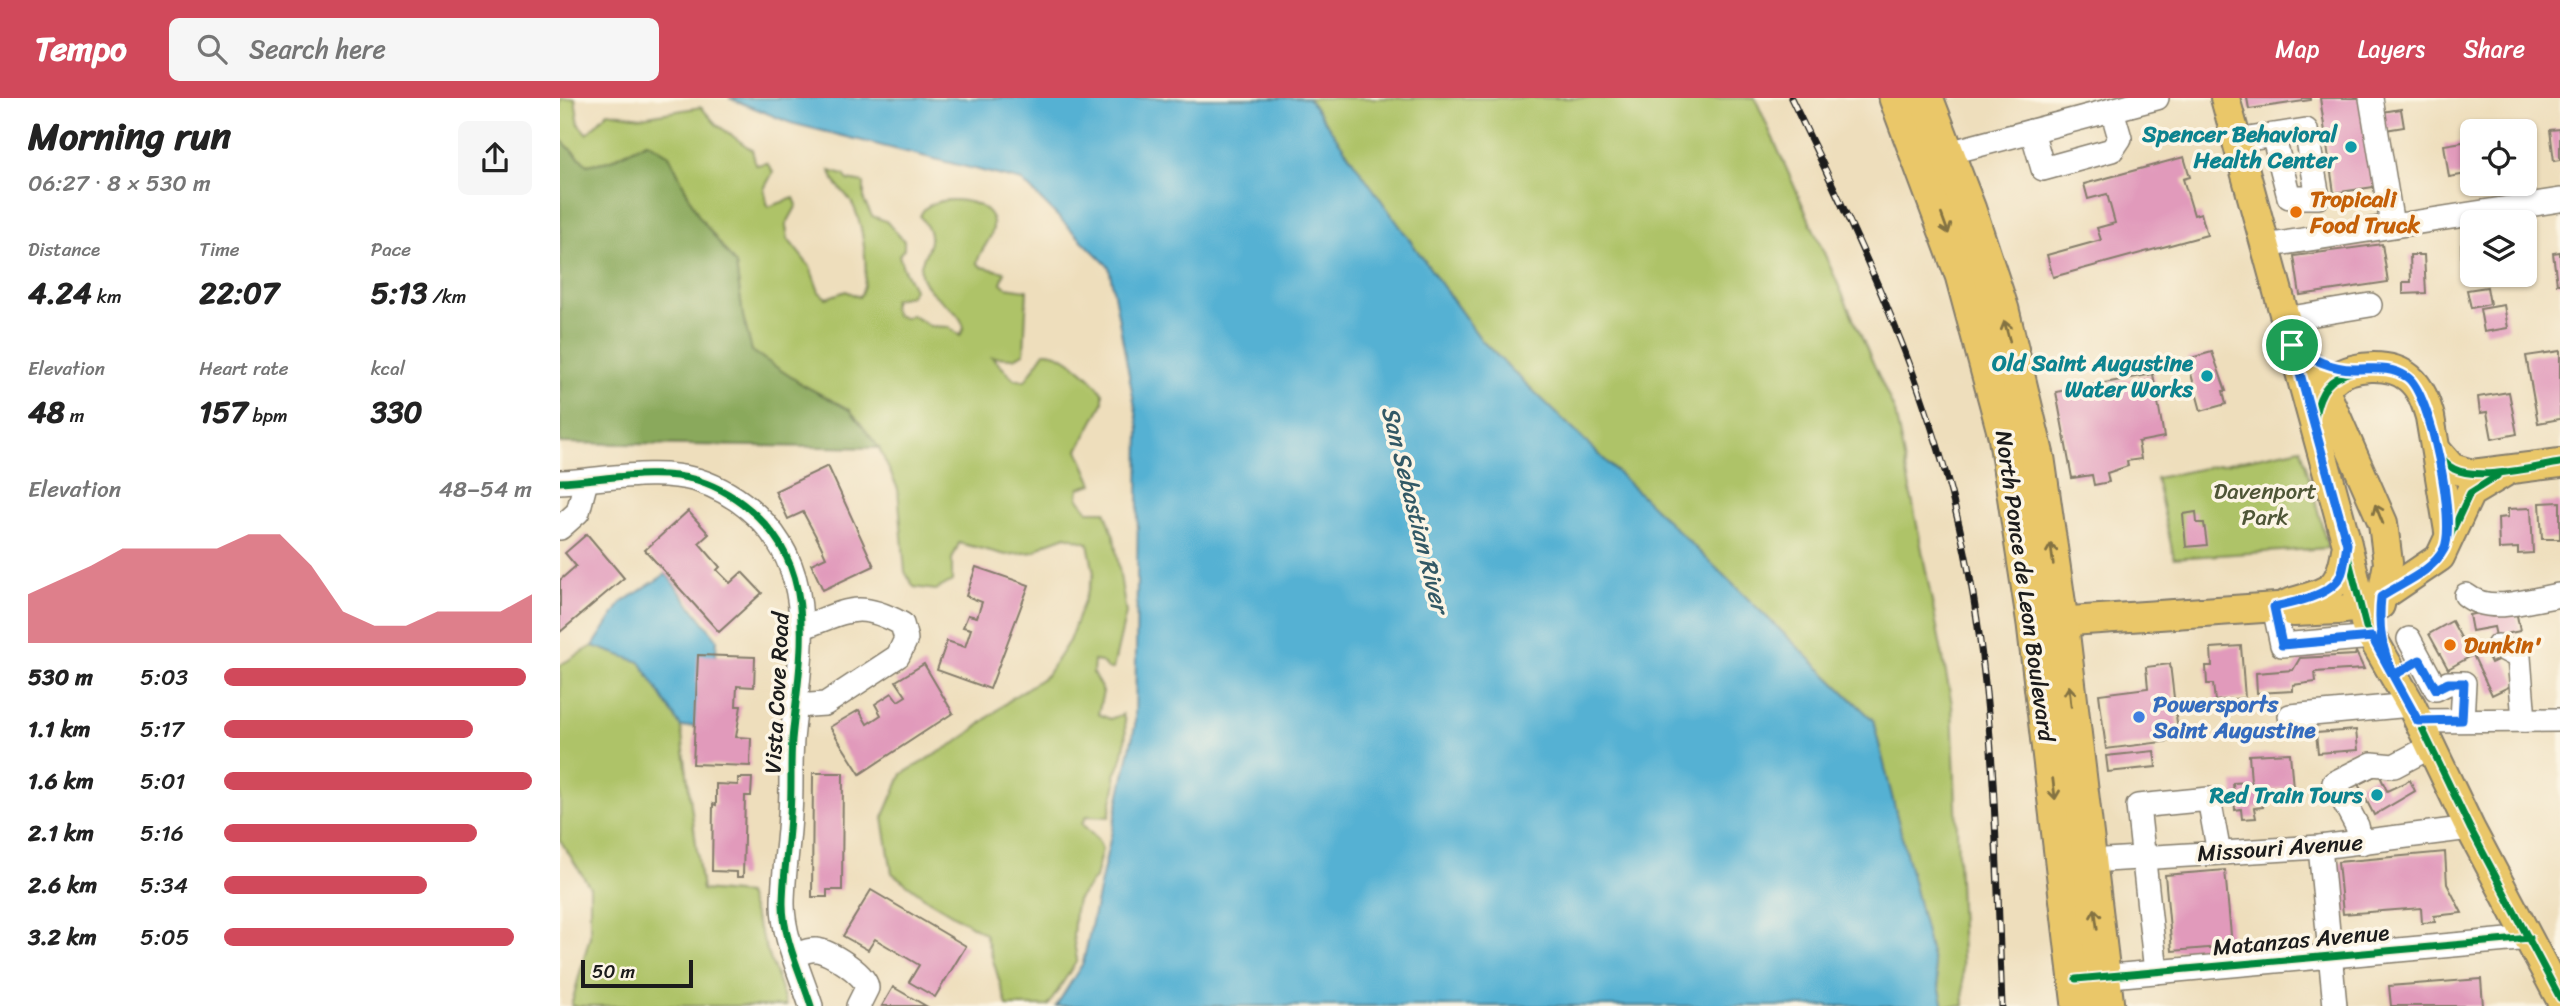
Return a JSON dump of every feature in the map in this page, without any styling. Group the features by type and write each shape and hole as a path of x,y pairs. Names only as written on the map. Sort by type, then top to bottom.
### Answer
{"highway":[{"name":"North Ponce de Leon Boulevard","path":"1896,98 1934,157 1987,263 2018,373 2038,460 2048,623 2091,992"},
{"name":"North Ponce de Leon Boulevard","path":"1926,98 1934,157"},
{"name":"North Ponce de Leon Boulevard","path":"2048,623 2089,861 2091,992"}],"main road":[{"path":"2225,98 2265,246 2294,340 2347,544 2382,592"},
{"path":"2294,340 2353,370"},
{"path":"2294,340 2325,391 2383,523 2388,563 2382,592 2384,656 2432,746 2470,828 2530,938 2554,972 2560,998"},
{"path":"2314,424 2316,407 2332,380 2353,370 2376,367 2408,377 2426,402 2437,450 2449,538"},
{"path":"2437,450 2446,463 2460,472 2507,471 2560,463"},
{"path":"2276,607 2294,612 2382,592 2440,557 2470,493 2507,471"},
{"path":"2048,623 2276,607 2328,590 2336,583 2342,575 2347,544"}],"street":[{"path":"1934,157 2157,98"},
{"path":"2371,98 2392,225"},
{"path":"2032,131 2043,169 2112,150 2120,138 2112,110"},
{"path":"2236,141 2306,130 2318,197 2331,235"},
{"path":"2273,135 2289,197 2318,197"},
{"path":"2265,246 2560,200"},
{"path":"2294,340 2370,305"},
{"name":"Vista Cove Road","path":"560,482 653,475 684,477 710,485 745,505 765,523 788,557 800,596 803,627 795,706 783,906 794,955 811,1006"},
{"path":"560,528 578,512 586,481"},
{"path":"2466,595 2476,604 2489,606 2560,595"},
{"path":"2276,607 2282,645 2420,660"},
{"path":"795,706 825,704 898,656 906,639 902,624 877,611 864,609 850,610 803,627"},
{"path":"2409,639 2436,689 2448,683 2464,683 2462,720"},
{"path":"2498,646 2519,657 2524,720"},
{"path":"2290,716 2415,713 2462,720 2560,720"},
{"path":"2361,843 2357,826 2334,783 2372,764 2394,766 2432,746"},
{"path":"2156,972 2138,806 2209,799 2219,853"},
{"name":"Missouri Avenue","path":"2089,861 2320,847 2470,828"},
{"path":"2320,847 2335,1006"},
{"name":"Matanzas Avenue","path":"2091,992 2156,972 2530,938"},
{"path":"794,955 815,949 862,975 867,988 858,1006"}],"green space":[{"path":"575,98 579,125 587,134 608,112 641,117 701,107 716,124 752,150 756,165 767,163 773,172 764,189 768,207 794,198 797,205 786,225 788,239 810,267 819,292 826,298 846,291 859,297 866,267 857,216 830,171 844,175 848,180 864,183 864,201 872,216 886,221 904,241 904,249 899,255 914,289 910,296 894,299 892,306 896,316 906,318 911,315 930,326 949,327 960,336 964,328 961,320 926,286 922,278 921,266 930,237 920,216 926,208 946,200 959,200 982,207 989,214 993,228 977,263 982,267 1005,272 1001,283 1006,287 1027,290 1024,353 1014,358 992,357 1014,379 1025,381 1045,352 1060,355 1077,366 1103,393 1103,403 1078,450 1093,484 1079,488 1078,497 1088,511 1105,511 1114,537 1126,613 1113,669 1107,669 1101,662 1094,661 1093,673 1103,692 1098,714 1110,719 1123,714 1125,737 1123,754 1115,775 1109,817 1086,816 1082,824 1098,840 1102,849 1095,878 1077,900 1073,936 1077,960 1048,1006 1007,1006 985,934 928,900 892,873 883,818 902,774 962,739 1012,698 1047,675 1069,641 1094,574 1088,543 1066,536 1047,543 1034,552 1006,555 959,543 952,559 952,581 936,590 914,587 905,572 898,489 879,448 850,410 803,385 752,351 743,316 736,265 698,215 669,155 647,142 609,161 587,165 560,139 560,99"},
{"path":"1308,98 1755,98 1895,412 1952,704 1964,1006 1944,1006 1873,720 1482,341"},
{"path":"560,139 587,165 609,161 647,142 669,155 698,215 736,265 743,316 752,351 803,385 850,410 879,448 560,443"},
{"name":"Davenport Park","path":"2301,448 2328,548 2174,558 2156,478"},
{"path":"593,646 640,662 681,727 702,890 747,894 786,1006 571,1006 590,936 590,887 560,840 560,665"}],"water":[{"name":"San Sebastian River","path":"729,98 1308,98 1482,341 1873,720 1944,1006 1056,1006 1083,963 1135,726 1139,429 1109,267 1022,181 791,123"},
{"path":"666,574 717,639 711,725 681,727 640,662 593,646 621,603"}],"building":[{"path":"2247,98 2311,98 2311,100 2249,109"},
{"name":"Spencer Behavioral Health Center","path":"2320,98 2367,98 2380,186 2334,193"},
{"path":"2401,109 2404,127 2379,131 2376,113"},
{"path":"2560,129 2560,160 2554,161 2550,130"},
{"path":"2460,142 2460,175 2449,177 2444,145"},
{"path":"2184,157 2190,177 2183,179 2194,215 2201,213 2207,235 2053,277 2047,255 2101,240 2097,228 2115,223 2107,194 2088,199 2084,184"},
{"path":"2382,244 2388,282 2300,295 2294,256"},
{"path":"2560,252 2560,284 2557,284 2553,253"},
{"path":"2410,255 2424,255 2426,293 2403,294 2403,282 2411,282"},
{"path":"2487,287 2490,304 2471,308 2467,290"},
{"path":"2504,305 2508,328 2484,332 2480,309"},
{"path":"2560,351 2560,419 2538,423 2526,356"},
{"name":"Old Saint Augustine Water Works","path":"2212,352 2226,391 2223,391 2226,404 2201,411 2187,359"},
{"path":"2153,374 2164,437 2138,442 2141,459 2127,461 2128,466 2107,473 2109,482 2094,485 2092,475 2072,478 2056,392"},
{"path":"2509,392 2517,434 2492,439 2487,412 2480,413 2478,397"},
{"path":"828,466 874,566 823,590 811,564 826,557 820,544 803,512 788,519 775,491"},
{"path":"2560,502 2560,539 2542,539 2540,503"},
{"path":"2531,508 2533,553 2518,554 2518,548 2499,549 2498,518 2508,517 2508,509"},
{"path":"688,511 709,534 699,543 720,567 717,570 730,583 742,572 762,593 719,632 645,550"},
{"path":"2196,512 2197,523 2204,523 2207,545 2186,547 2183,514"},
{"path":"587,534 624,578 560,632 560,580 576,566 565,553"},
{"path":"976,567 1029,585 990,689 937,670 947,641 965,647 971,629 963,627 968,615 977,617 982,602 966,596"},
{"path":"2515,605 2520,631 2496,636 2494,627 2472,631 2469,615"},
{"name":"Dunkin'","path":"2452,621 2471,656 2448,669 2429,634"},
{"path":"2241,646 2245,698 2215,701 2213,684 2207,684 2206,666 2212,666 2211,648"},
{"path":"2485,650 2491,663 2504,657 2517,683 2492,695 2473,655"},
{"path":"2356,652 2364,669 2315,672 2316,682 2293,685 2293,691 2257,693 2256,673 2293,670 2300,658 2355,655"},
{"path":"698,655 755,657 754,687 737,686 736,706 741,706 736,737 751,738 750,766 693,764"},
{"path":"924,664 953,713 860,774 830,727 859,710 867,724 881,715 875,704 892,693 898,701 906,696 896,681"},
{"name":"Powersports Saint Augustine","path":"2170,664 2179,740 2106,749 2099,694 2148,688 2146,667"},
{"path":"2356,730 2358,750 2318,753 2316,733"},
{"path":"2154,751 2156,767 2108,772 2106,756"},
{"path":"2290,753 2293,788 2261,790 2263,807 2254,808 2256,818 2242,819 2241,809 2235,810 2233,783 2251,782 2249,755"},
{"path":"813,773 843,773 842,890 827,890 827,897 812,897"},
{"path":"2379,774 2387,791 2410,780 2415,791 2374,815 2358,784"},
{"path":"738,778 752,778 751,796 745,796 743,877 737,877 737,872 712,871 716,784 738,785"},
{"path":"2445,852 2447,884 2462,913 2434,916 2435,922 2422,923 2421,908 2343,914 2338,862"},
{"path":"2225,870 2232,946 2172,951 2165,875"},
{"path":"871,890 966,946 935,997 909,982 919,965 875,939 868,950 843,936"},
{"path":"2481,979 2483,1006 2391,1006 2389,986"},
{"path":"893,987 926,1006 882,1006"}],"railway":[{"path":"1791,98 1869,264 1914,377 1934,434 1965,552 1989,721 2002,1006"}],"cycle path":[{"path":"2560,463 2477,474 2454,469 2442,459 2435,447 2424,401 2417,388 2406,377 2388,370 2361,369 2337,378 2323,392 2316,411 2314,424 2366,627 2411,705 2470,828 2560,998"},
{"path":"560,482 646,475 697,480 728,494 756,515 776,539 790,564 798,592 801,650 792,740 791,805 783,904 789,943 811,1006"},
{"path":"2383,645 2378,622 2381,597 2440,557 2470,493 2497,476"},
{"path":"2076,979 2530,938"}],"place":[{"name":"Spencer Behavioral Health Center","path":"2351,147"},
{"name":"Tropicali Food Truck","path":"2296,212"},
{"name":"Old Saint Augustine Water Works","path":"2207,376"},
{"name":"Dunkin'","path":"2450,645"},
{"name":"Powersports Saint Augustine","path":"2139,717"},
{"name":"Red Train Tours","path":"2377,795"}],"route":[{"path":"2292,345 2305,356 2324,363 2353,370 2376,367 2395,371 2408,377 2426,402 2437,450 2449,538 2440,557 2381,597 2378,622 2385,657 2394,675 2420,660 2436,689 2448,683 2464,683 2462,720 2418,721 2372,637 2282,645 2274,607 2328,590 2342,575 2347,544 2292,345"}]}
